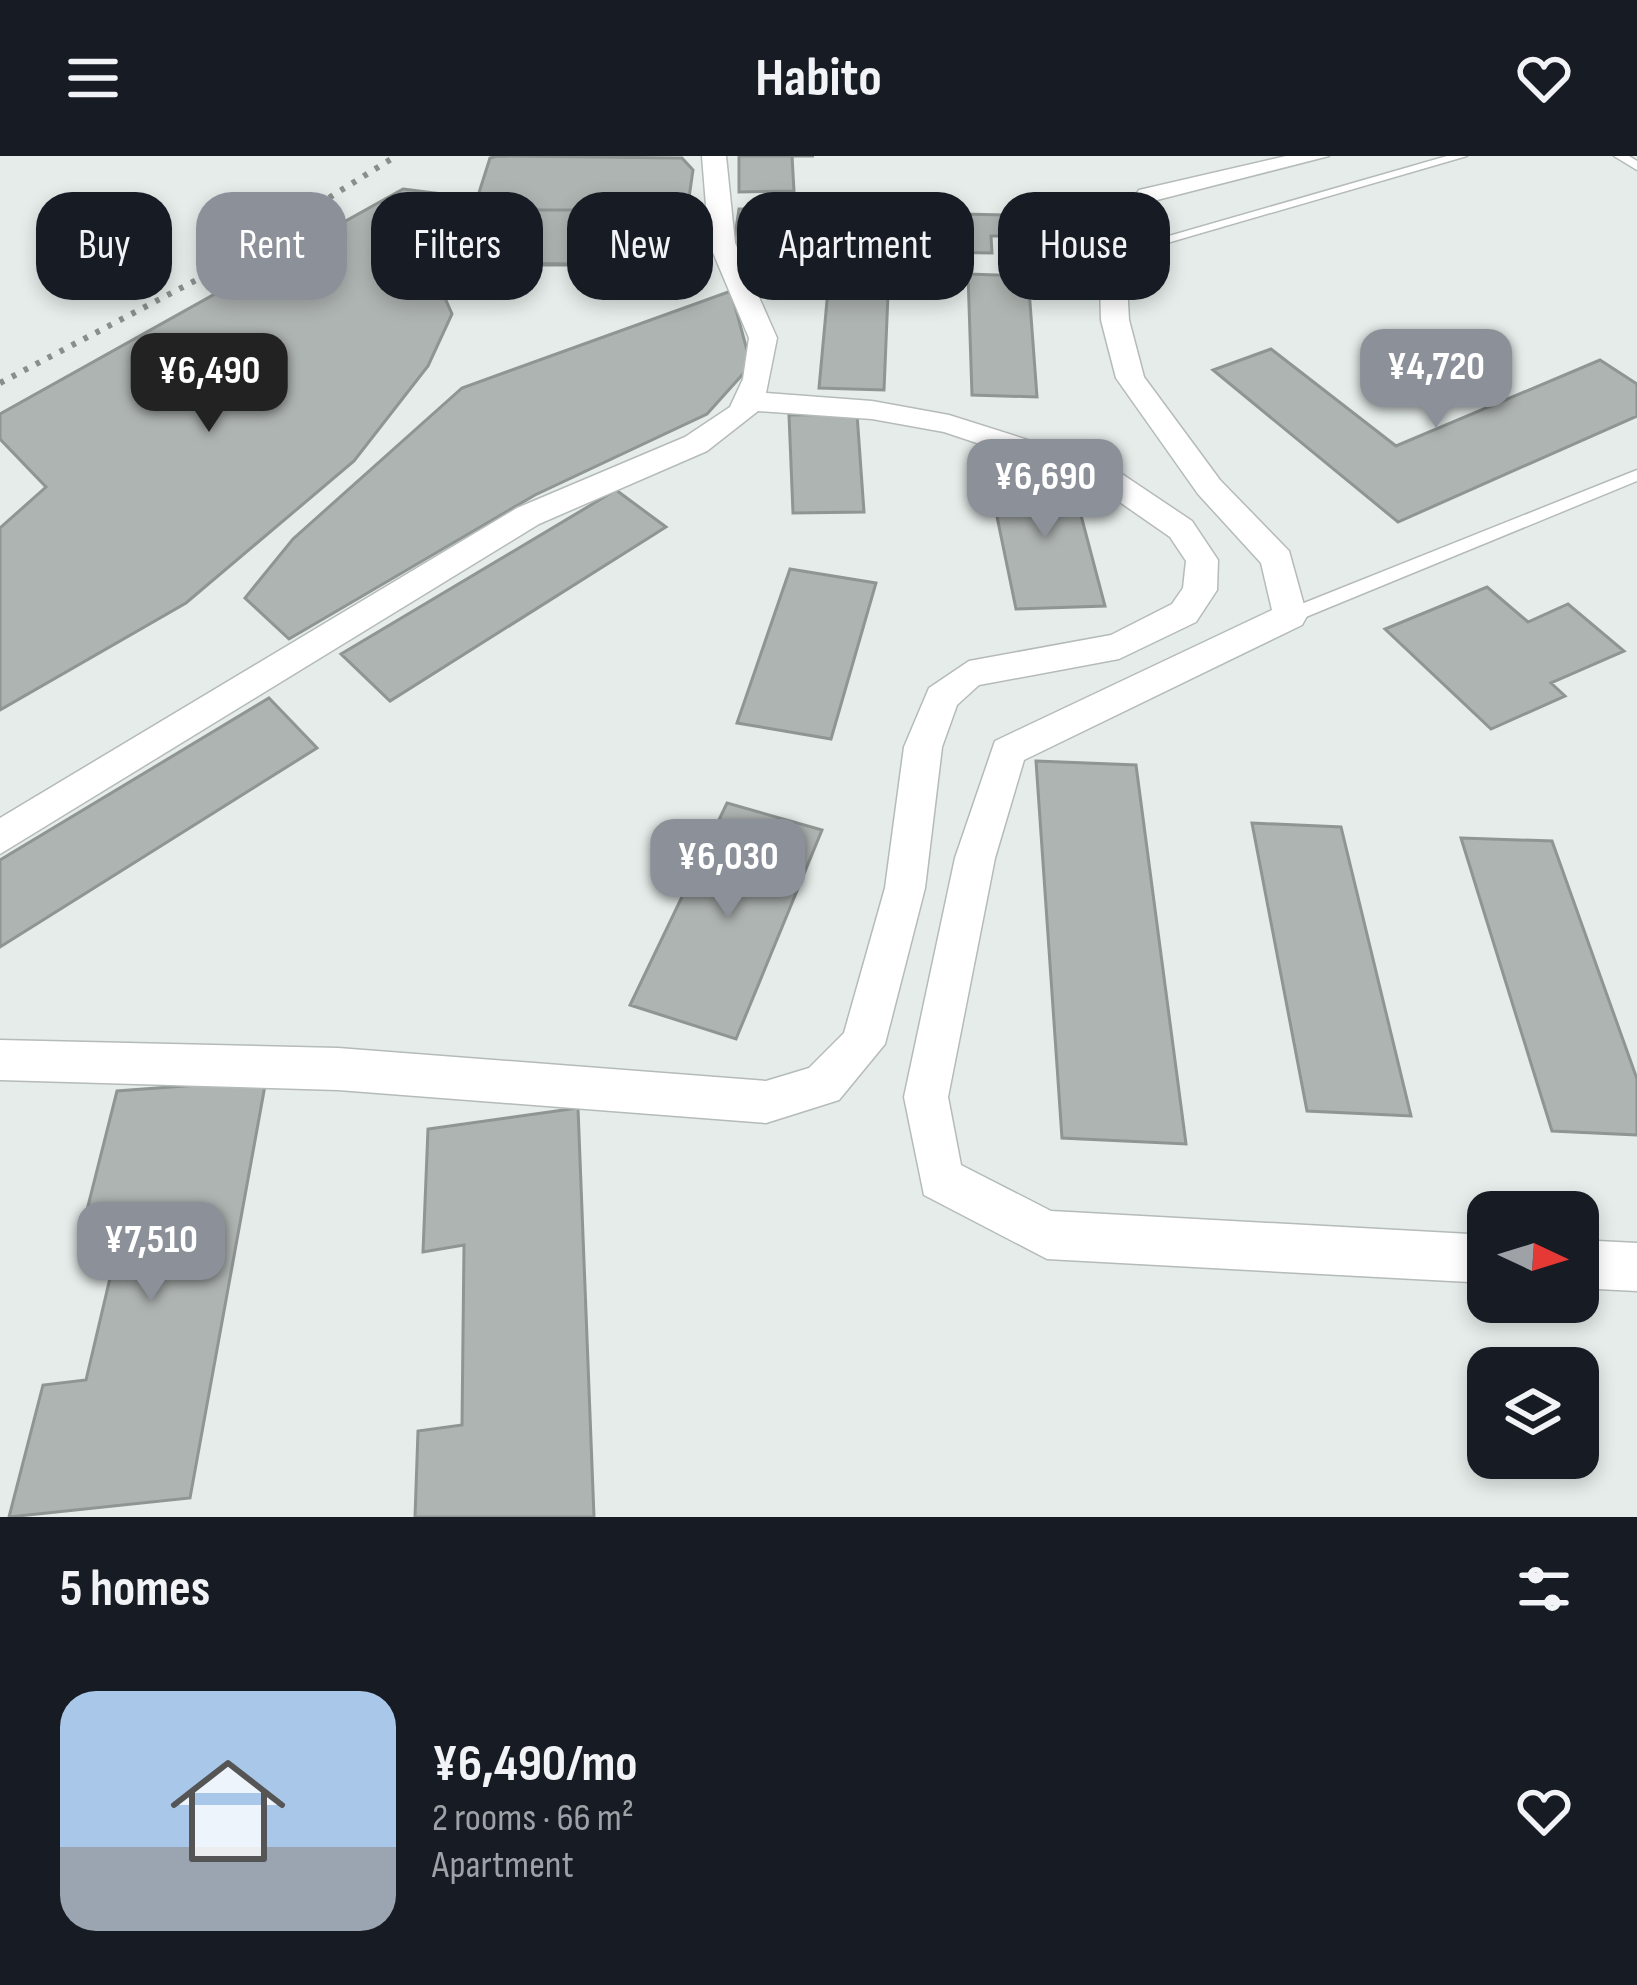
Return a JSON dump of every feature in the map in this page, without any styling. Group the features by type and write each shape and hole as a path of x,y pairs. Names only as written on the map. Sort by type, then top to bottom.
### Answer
{"street":[{"path":"0,838 527,516 696,443 743,412 763,338 722,243 714,156"},
{"path":"1317,156 1148,195 1112,246 1115,320 1130,378 1209,487 1276,559 1290,616 1008,751 975,858 926,1096 940,1179 1047,1235 1467,1258"},
{"path":"0,1060 338,1069 766,1102 823,1085 863,1044 905,888 923,747 942,698 969,674 1119,646 1184,613 1200,590 1202,560 1181,530 1099,473 949,424 872,410 748,401"},
{"path":"1599,1265 1637,1267"}],"lane":[{"path":"1170,238 1461,156"},
{"path":"1620,156 1637,166"},
{"path":"1290,616 1637,475"}],"building":[{"path":"739,156 792,156 794,191 739,192"},
{"path":"490,158 682,158 693,170 690,192 567,192 567,264 543,264 543,192 479,192"},
{"path":"371,207 371,300 446,300 452,314 428,366 354,461 186,603 0,710 0,528 46,487 0,439 0,414 204,300 347,300 347,220"},
{"path":"543,210 567,210 567,265 543,265"},
{"path":"974,214 998,215 998,236 991,236 992,253 974,253"},
{"path":"974,274 998,275 998,300 1030,300 1037,397 972,395 969,300 974,300"},
{"path":"731,291 751,365 707,414 535,495 289,639 245,598 293,539 462,388"},
{"path":"827,300 888,300 884,390 819,388"},
{"path":"1271,349 1396,446 1600,360 1637,384 1637,416 1398,522 1213,370"},
{"path":"857,414 864,512 793,513 789,415"},
{"path":"1069,470 1105,606 1016,609 988,473"},
{"path":"616,490 666,527 390,701 341,654"},
{"path":"790,569 876,583 831,739 737,723"},
{"path":"1487,587 1528,622 1568,604 1624,651 1551,683 1565,696 1491,729 1385,629"},
{"path":"269,698 317,748 0,947 0,860"},
{"path":"1036,761 1136,765 1186,1144 1062,1138"},
{"path":"727,803 822,830 736,1039 630,1005"},
{"path":"1252,823 1341,827 1411,1116 1307,1111"},
{"path":"1461,838 1552,841 1637,1079 1637,1135 1552,1131"},
{"path":"266,1080 190,1498 9,1517 43,1385 86,1380 127,1206 87,1210 117,1091"},
{"path":"578,1108 594,1517 415,1517 418,1431 462,1425 464,1245 423,1252 428,1129"}],"railway":[{"path":"0,383 202,277 396,156"}]}
